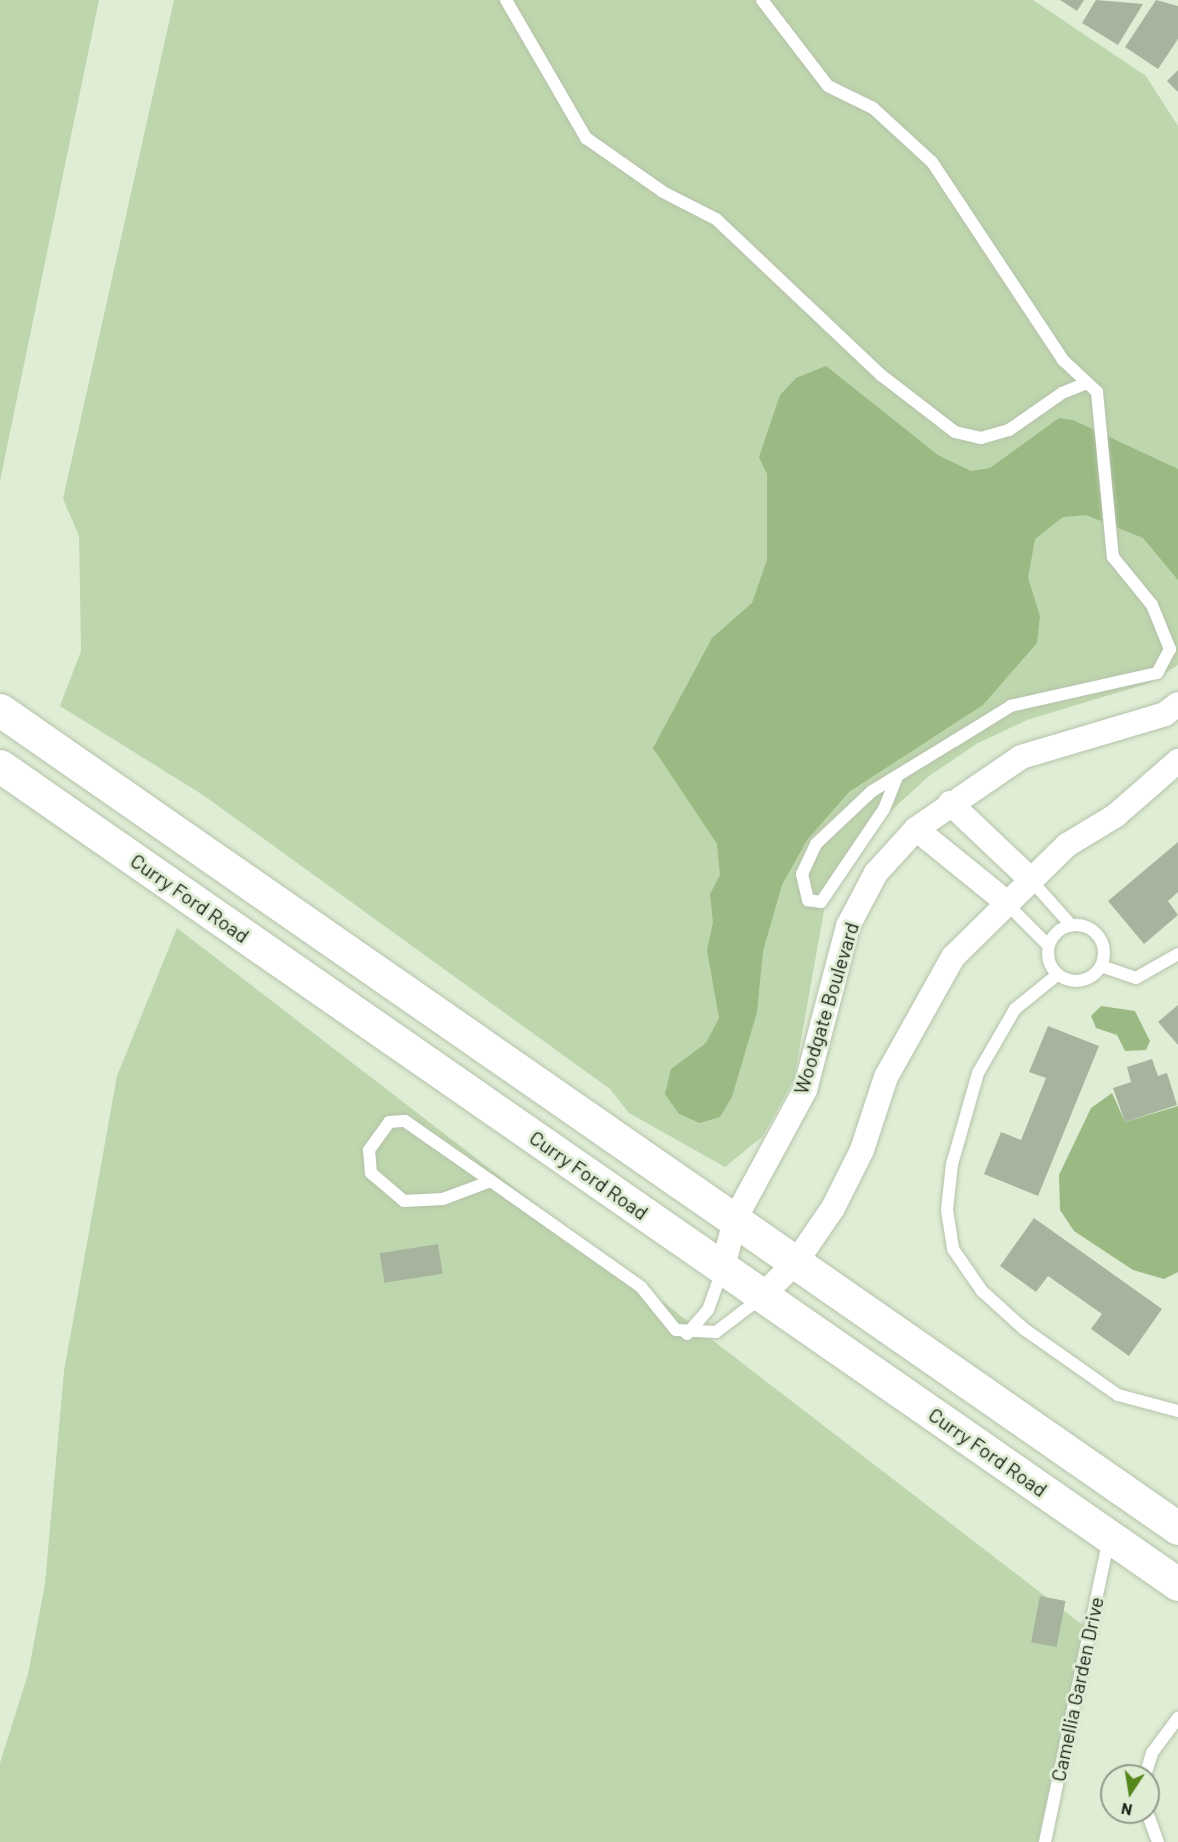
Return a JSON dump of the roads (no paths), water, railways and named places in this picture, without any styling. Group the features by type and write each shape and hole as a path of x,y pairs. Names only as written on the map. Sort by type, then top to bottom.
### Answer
{"main road":[{"path":"0,710 1178,1528"},
{"path":"0,732 245,900 296,915"},
{"name":"Curry Ford Road","path":"0,766 1178,1584"}],"street":[{"name":"Woodgate Boulevard","path":"723,1269 735,1220 805,1090 848,926 876,873 916,829 950,802 1021,757 1165,714 1178,704"},
{"path":"762,1296 796,1262 833,1208 862,1150 886,1077 915,1021 953,957 1029,878 1067,845 1115,816 1178,760"},
{"path":"950,802 1029,878"},
{"path":"916,829 1005,901"}],"lane":[{"path":"506,0 586,138 663,192 716,219 881,375 955,432 981,438 1009,430 1062,393 1087,383"},
{"path":"762,0 828,86 873,108 932,162 1063,360 1097,392 1101,411 1110,542 1117,564 1163,626 1170,649 1161,669 1138,681 1094,685 1011,706 897,776 837,819 816,844 802,874 808,900 821,902 884,809 897,776"},
{"path":"1029,878 1071,925"},
{"path":"1005,901 1048,945"},
{"path":"1071,925 1088,928 1101,940 1101,966 1081,981 1057,975 1048,961 1048,945 1057,932 1071,925"},
{"path":"1101,966 1136,978 1178,954"},
{"path":"1057,975 1015,1009 978,1073 952,1164 947,1210 953,1249 982,1291 1024,1329 1118,1395 1178,1411"},
{"path":"491,1181 443,1199 404,1201 371,1173 369,1150 396,1118 491,1181 641,1287 665,1319 687,1334 716,1332 762,1296"},
{"path":"687,1334 708,1310 723,1269"},
{"name":"Camellia Garden Drive","path":"1045,1842 1110,1535"},
{"path":"1149,1764 1152,1753 1178,1718"},
{"path":"1151,1824 1158,1842"}]}
